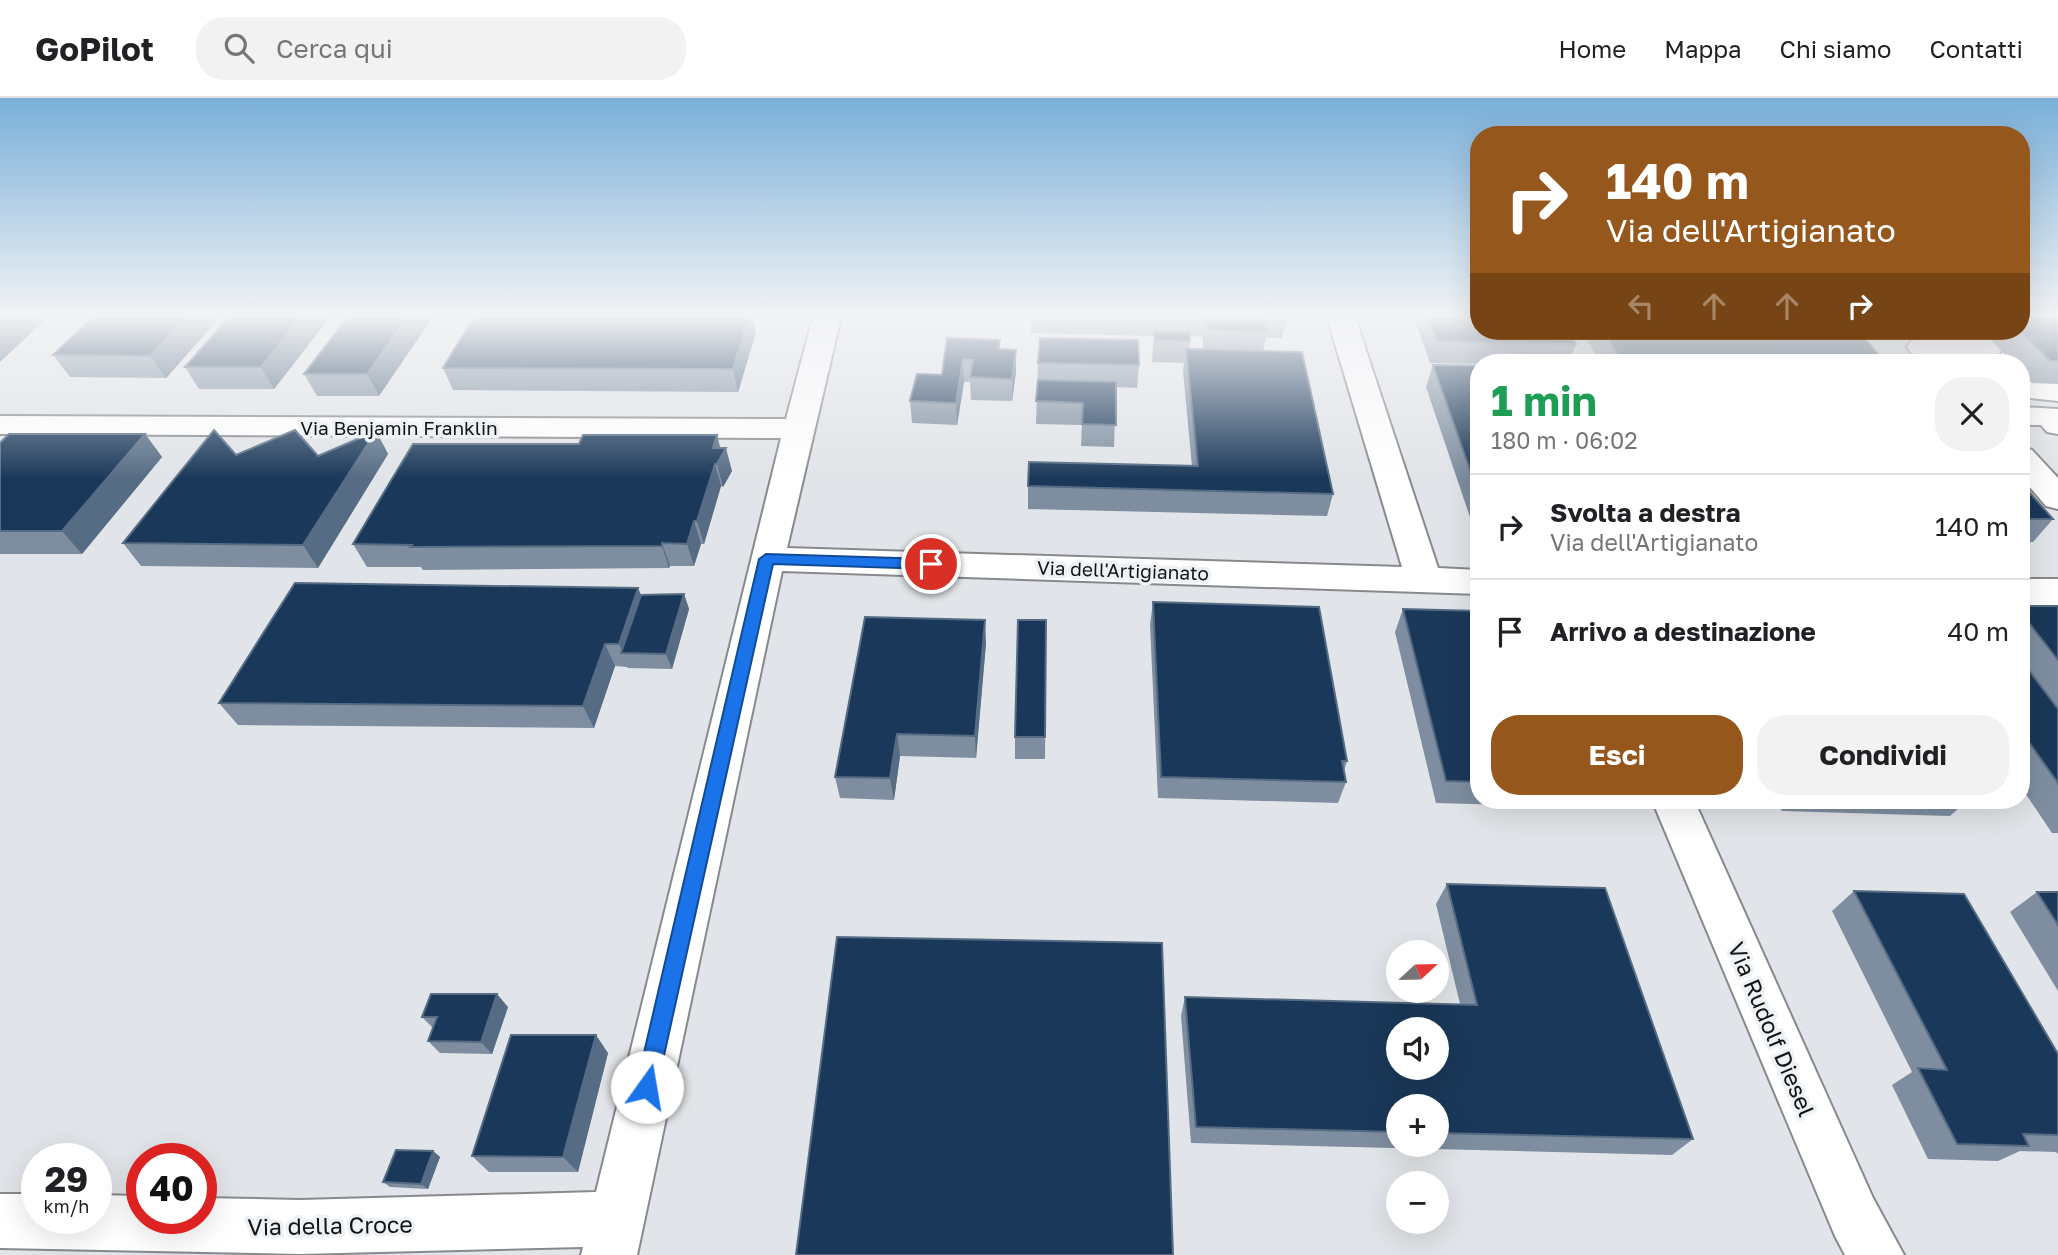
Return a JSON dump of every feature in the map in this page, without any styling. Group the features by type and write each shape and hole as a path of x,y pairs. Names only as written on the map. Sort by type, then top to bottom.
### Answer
{"street":[{"path":"613,1237 766,559 813,371"},
{"path":"1358,371 1424,580"},
{"path":"2030,389 2049,413"},
{"name":"Via Benjamin Franklin","path":"0,425 798,429"},
{"path":"2030,467 2058,498"},
{"name":"Via dell'Artigianato","path":"766,559 1470,582"},
{"path":"2030,592 2058,592"},
{"name":"Via Rudolf Diesel","path":"1677,809 1854,1217 1876,1255"},
{"name":"Via della Croce","path":"0,1221 613,1237"}],"building":[{"path":"306,371 369,371 367,374 304,374"},
{"path":"943,371 961,371 956,403 910,401 917,374 942,375"},
{"path":"971,371 1013,371 1012,379 970,377"},
{"path":"1188,371 1306,371 1333,494 1028,486 1029,462 1198,466"},
{"path":"1435,371 1470,371 1470,470"},
{"path":"1038,380 1116,382 1116,425 1082,424 1083,403 1036,401"},
{"path":"214,430 236,455 295,430 318,456 376,431 303,545 123,543"},
{"path":"9,434 145,434 62,531 0,531 0,443"},
{"path":"583,435 717,435 713,448 726,448 715,464 687,544 410,547 412,545 353,544 413,444 579,444"},
{"path":"2030,493 2053,519 2030,519"},
{"path":"295,583 638,588 619,644 605,644 583,706 219,703"},
{"path":"684,594 666,654 621,653 641,595"},
{"path":"1153,602 1319,607 1347,761 1342,761 1346,782 1161,777"},
{"path":"2030,606 2058,606 2058,660 2030,624"},
{"path":"1403,609 1470,611 1470,782 1446,781"},
{"path":"865,617 985,620 975,736 897,734 890,778 835,777"},
{"path":"1018,620 1046,620 1045,737 1015,737"},
{"path":"2030,672 2058,709 2058,783 2030,744"},
{"path":"1447,884 1605,888 1693,1139 1449,1133 1449,1094 1386,1094 1386,1132 1196,1127 1185,997 1477,1005"},
{"path":"1854,891 1964,894 2058,1054 2058,1135 2023,1134 2029,1146 1957,1144 1918,1068 1947,1070"},
{"path":"2037,892 2058,892 2058,925"},
{"path":"837,937 1162,943 1173,1255 796,1255"},
{"path":"431,994 497,994 481,1042 428,1041 437,1017 422,1017"},
{"path":"511,1035 596,1035 563,1157 472,1156"},
{"path":"396,1150 433,1151 421,1184 383,1182"}],"route":[{"path":"647,1087 766,559 931,564"}]}
